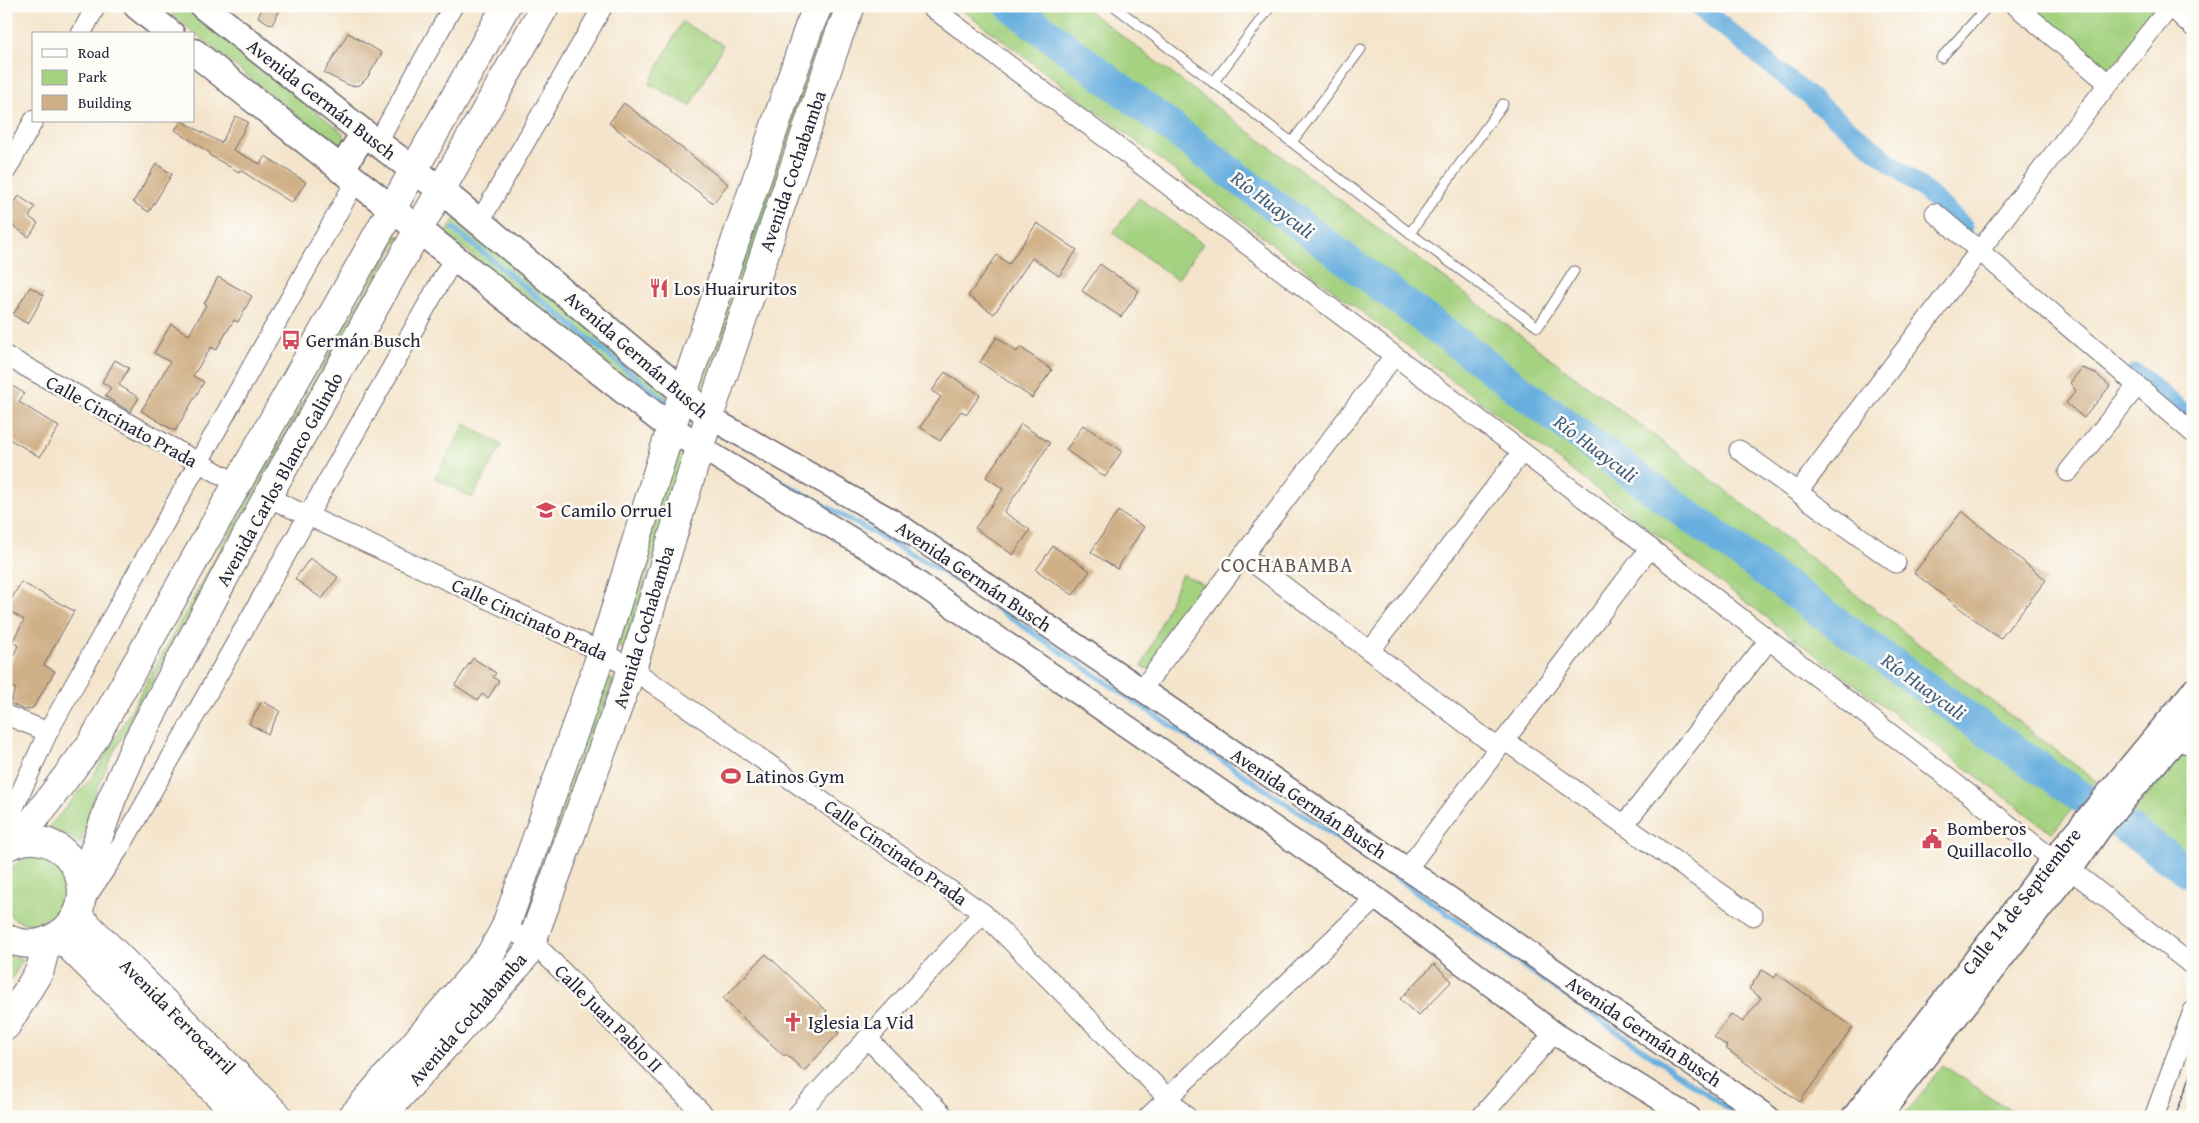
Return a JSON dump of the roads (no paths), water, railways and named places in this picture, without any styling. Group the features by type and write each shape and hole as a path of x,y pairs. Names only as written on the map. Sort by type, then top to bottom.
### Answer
{"main road":[{"path":"137,6 169,32"},
{"name":"Avenida Germán Busch","path":"203,6 480,221 683,392 709,417"},
{"name":"Avenida Carlos Blanco Galindo","path":"10,838 91,744 506,6"},
{"name":"Avenida Carlos Blanco Galindo","path":"80,902 112,798 126,763 267,497 545,6"},
{"name":"Avenida Cochabamba","path":"352,1117 490,955 505,928 602,652 683,392 809,27 818,6"},
{"name":"Avenida Cochabamba","path":"381,1117 527,953 632,669 657,581 709,417 835,44 851,6"},
{"name":"Avenida Germán Busch","path":"195,53 348,176 455,256 671,428 700,447"},
{"path":"348,176 371,138"},
{"path":"6,938 28,944 53,938 69,927 80,902 73,862 56,847 33,840 10,838"},
{"name":"Avenida Ferrocarril","path":"80,902 279,1117"},
{"path":"6,1026 40,970 53,938"},
{"name":"Avenida Ferrocarril","path":"53,938 241,1117"}],"street":[{"path":"82,32 96,6"},
{"path":"371,138 453,6"},
{"path":"480,221 603,6"},
{"path":"930,6 1650,548 2193,966"},
{"path":"2016,6 2108,83"},
{"path":"1798,492 1979,250 2170,6 2193,27"},
{"path":"6,171 33,122"},
{"path":"10,838 48,732 199,464 348,176"},
{"path":"1935,213 2193,433"},
{"path":"80,902 121,846 455,256"},
{"name":"Calle Cincinato Prada","path":"6,356 238,484"},
{"path":"1142,689 1394,356"},
{"path":"2068,472 2136,386"},
{"name":"Avenida Germán Busch","path":"709,417 893,521 1407,868 1768,1117"},
{"name":"Avenida Germán Busch","path":"700,447 875,553 1376,898 1554,1033 1689,1117"},
{"path":"1739,450 1896,563"},
{"path":"1370,651 1522,452"},
{"name":"Calle Cincinato Prada","path":"267,497 602,652 632,669 983,913 1187,1117"},
{"path":"1407,868 1650,548"},
{"path":"1243,555 1370,651 1501,744 1624,825 1753,916"},
{"path":"1624,825 1769,640"},
{"name":"Calle 14 de Septiembre","path":"2177,738 2193,690"},
{"path":"6,715 48,732"},
{"name":"Calle 14 de Septiembre","path":"1853,1117 2102,813 2193,721"},
{"name":"Calle 14 de Septiembre","path":"1879,1117 2062,864"},
{"path":"1148,1117 1376,898"},
{"path":"795,1117 983,913"},
{"name":"Calle Juan Pablo II","path":"505,928 532,941 706,1117"},
{"path":"2154,1117 2193,1011"},
{"path":"1480,1117 1554,1033"},
{"path":"867,1038 945,1117"}],"lane":[{"path":"1114,6 1410,233 1538,327 1574,271"},
{"path":"1212,83 1271,6"},
{"path":"1942,58 1988,6"},
{"path":"1292,142 1360,49"},
{"path":"1410,233 1504,104"}],"waterway":[{"name":"Río Huayculi","path":"1011,6 1450,338 1744,556 2042,770 2193,874"},
{"path":"1698,6 1929,194 1964,227"},
{"path":"454,229 665,401"},
{"path":"2136,373 2193,420"},
{"path":"743,460 940,570 1398,879 1740,1117"}],"tram line":[{"path":"2175,1117 2193,1069"}],"place":[{"name":"Los Huairuritos","path":"659,288"},
{"name":"Germán Busch","path":"291,340"},
{"name":"Camilo Orruel","path":"546,510"},
{"name":"Latinos Gym","path":"731,776"},
{"name":"Bomberos Quillacollo","path":"1932,839"},
{"name":"Iglesia La Vid","path":"793,1022"}],"district":[{"name":"COCHABAMBA","path":"1287,564"}]}
